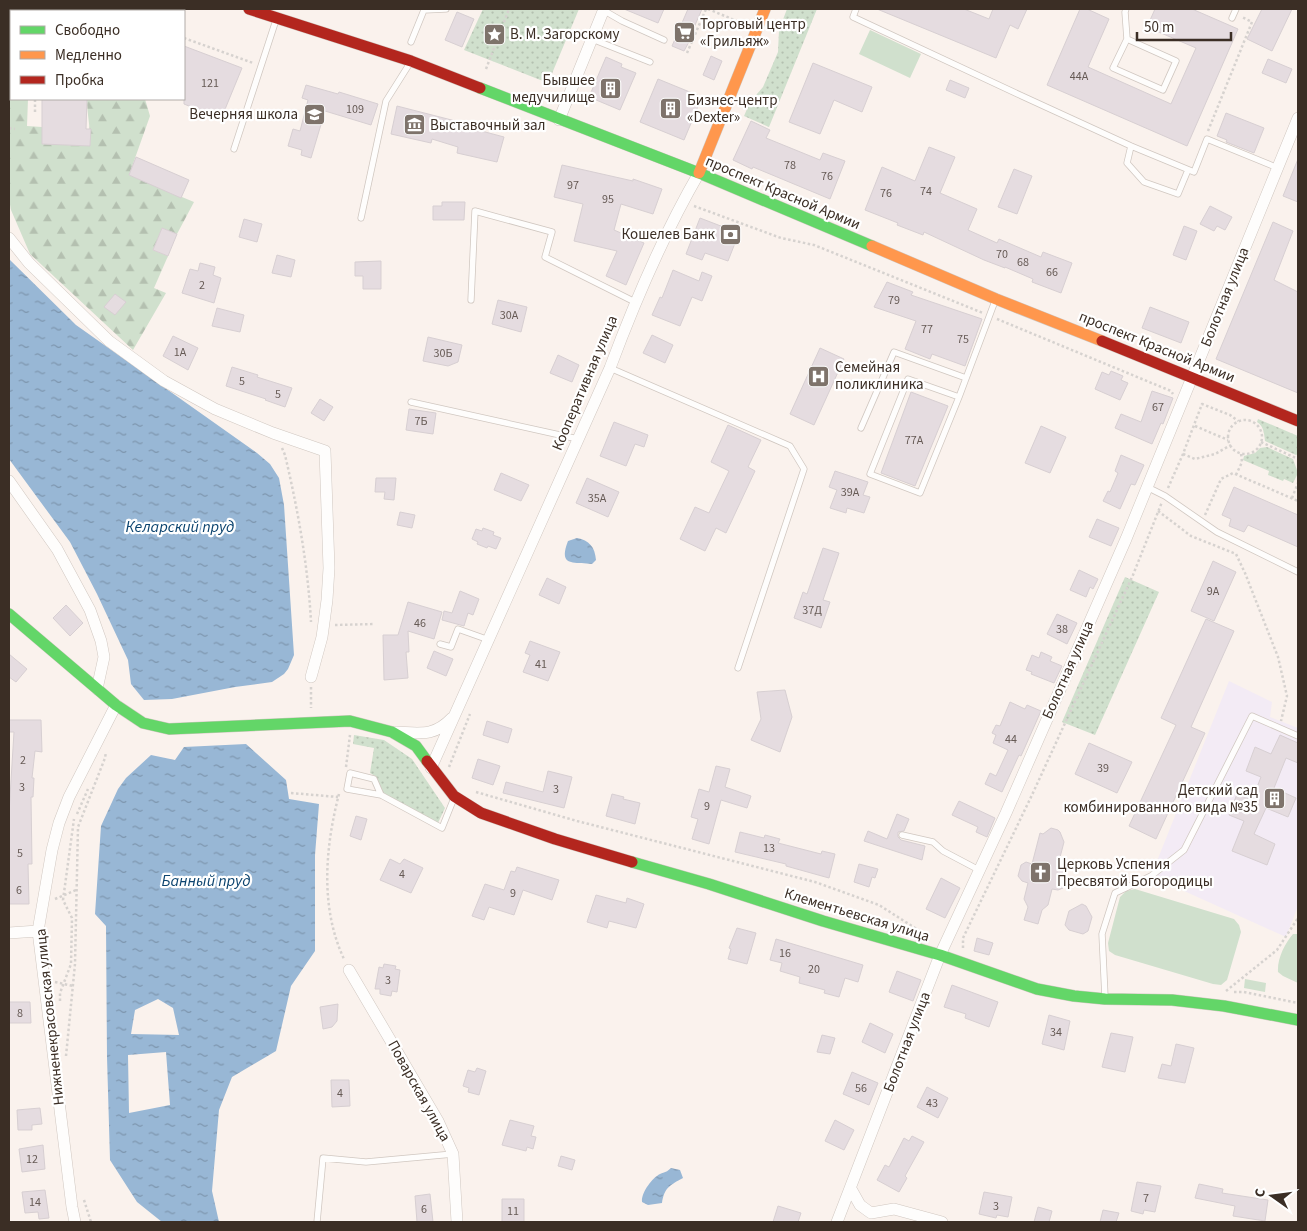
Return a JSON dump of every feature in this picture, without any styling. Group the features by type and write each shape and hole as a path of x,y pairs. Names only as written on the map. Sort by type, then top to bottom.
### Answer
{"street":[{"name":"проспект Красной Армии","path":"249,9 411,61 699,173 996,299 1192,376 1298,421"},
{"path":"559,120 604,9"},
{"name":"Кооперативная улица","path":"432,768 610,368 635,302 683,201 699,173 765,9"},
{"name":"Болотная улица","path":"838,1222 940,956 1126,539 1298,118"},
{"path":"9,238 29,263 109,341 164,381 215,409 273,433 324,451 328,568 327,600 317,626 311,678"},
{"path":"9,481 57,549 90,610 101,641 104,657 97,689"},
{"name":"Клементьевская улица","path":"9,614 116,706 143,722 169,729 350,721 392,732 416,746 454,796 481,813 555,839 709,884 940,956 1037,989 1074,996 1105,999 1172,1000 1233,1007 1298,1020"},
{"name":"Нижненекрасовская улица","path":"76,1222 72,1207 38,931 52,850 59,823 69,797 116,706"},
{"path":"392,732 423,734 440,730 458,712"},
{"path":"9,933 38,931"},
{"name":"Поварская улица","path":"349,970 438,1121 453,1154 457,1222"},
{"path":"850,1189 860,1205 871,1213 894,1209 942,1222"}],"lane":[{"path":"411,42 424,9 446,9"},
{"path":"604,9 622,21 664,40"},
{"path":"856,9 853,17 1131,146 1188,170 1194,172 1207,139 1278,168"},
{"path":"1126,9 1127,39 1113,68 1163,90 1176,61 1127,39"},
{"path":"1232,18 1236,9"},
{"path":"234,149 277,18"},
{"path":"592,39 650,62"},
{"path":"361,218 386,101 411,61"},
{"path":"1131,146 1127,163 1144,182 1178,194 1188,170"},
{"path":"471,300 475,211 552,232 545,257 635,302"},
{"path":"959,397 908,379 870,474 920,493 959,397 996,299"},
{"path":"861,428 894,352 966,378"},
{"path":"610,368 790,446 804,469 738,668"},
{"path":"411,402 578,439"},
{"path":"1147,487 1164,496 1201,522 1298,572"},
{"path":"440,644 452,647 458,628 489,640"},
{"path":"1105,999 1102,934 1115,893 1151,876 1184,850 1252,716 1298,736"},
{"path":"381,795 374,779 350,773 346,788 381,795 442,828 454,796"},
{"path":"902,835 933,842 943,852 979,870"},
{"path":"317,1222 323,1158 366,1162 453,1154"}],"path":[{"path":"486,69 509,9"},
{"path":"687,53 707,9 744,24"},
{"path":"185,38 261,66"},
{"path":"35,100 35,112"},
{"path":"9,128 15,129"},
{"path":"694,206 781,238 814,245 1171,391 1176,398"},
{"path":"964,954 963,938 1032,795 1133,575 1202,404 1230,415 1238,422"},
{"path":"1192,414 1198,416"},
{"path":"1243,420 1254,422 1261,430 1261,442 1255,451 1249,453 1241,453 1230,445 1228,440 1230,428 1243,420"},
{"path":"1195,425 1228,440"},
{"path":"273,433 285,455 317,626 375,624"},
{"path":"1261,442 1298,459"},
{"path":"1183,454 1195,459 1215,454 1230,445"},
{"path":"1236,475 1242,462 1241,453"},
{"path":"1201,522 1221,479 1233,473 1298,501"},
{"path":"1292,498 1298,483"},
{"path":"1158,511 1191,536 1236,554 1278,657 1287,696 1280,727"},
{"path":"311,678 311,708"},
{"path":"449,770 450,762 470,714"},
{"path":"66,1059 73,986 78,827 105,758 107,746 74,819 63,900 74,918"},
{"path":"346,767 349,749"},
{"path":"468,789 586,824 816,882 879,905 927,936"},
{"path":"340,791 332,822 328,849 329,918 336,943 349,970"},
{"path":"291,793 338,797"},
{"path":"42,904 76,890"},
{"path":"1298,918 1277,950 1224,992 1244,992 1298,1003"},
{"path":"44,979 73,986"},
{"path":"83,1196 91,1222"}],"shaded area":[{"path":"1229,681 1272,702 1270,717 1298,728 1298,906 1286,937 1151,876"}],"green space":[{"path":"483,9 579,9 548,83 464,50"},
{"path":"787,9 817,9 769,127 744,116 750,102 763,87 778,52 779,30"},
{"path":"870,30 921,54 910,78 859,54"},
{"path":"10,67 10,100 28,100 27,126 42,127 42,144 90,146 87,100 145,100 150,116 129,175 194,202 177,234 162,228 153,250 168,256 154,288 166,293 133,350 30,254 11,210 9,199"},
{"path":"1258,419 1298,436 1298,454 1296,455 1265,441 1262,428 1257,422"},
{"path":"1267,447 1293,459 1298,473 1293,483 1268,475 1269,471 1243,460 1244,456 1255,453 1260,448"},
{"path":"1125,577 1159,592 1095,735 1062,722"},
{"path":"354,735 384,740 412,759 445,808 438,823 384,794 375,776 370,773 374,748 353,744"},
{"path":"1135,889 1234,919 1239,925 1241,932 1227,980 1221,985 1213,984 1115,955 1109,951 1108,943 1120,897 1126,891"},
{"path":"1293,934 1298,934 1298,983 1278,972 1282,951"},
{"path":"1245,979 1266,983 1265,992 1244,988"}],"water":[{"name":"Келарский пруд","path":"9,259 76,325 257,453 270,464 279,478 284,505 294,655 284,674 272,682 172,699 144,700 131,684 128,660 70,542 9,459"},
{"path":"577,538 585,540 593,548 596,560 592,564 573,563 566,559 565,549 568,541"},
{"name":"Банный пруд","path":"246,744 286,780 289,799 319,804 315,855 315,951 291,986 276,1051 232,1077 219,1110 212,1191 219,1222 162,1222 137,1202 110,1160 106,926 95,914 101,826 118,789 126,778 151,755 175,760 184,747","holes":["158,999 173,1008 179,1035 131,1034 135,1010","166,1052 170,1105 129,1113 128,1055"]},
{"path":"671,1168 680,1170 683,1178 668,1188 662,1203 648,1205 642,1202 643,1194 651,1182"}],"building":[{"path":"624,9 664,9 658,23"},
{"name":"Торговый центр «Грильяж»","path":"688,9 702,9 684,51 672,46"},
{"path":"877,9 964,9 989,19 993,9 1027,9 1018,29 1010,25 996,58"},
{"path":"1080,9 1087,9 1109,19 1088,67 1171,104 1196,48 1147,27 1155,9 1192,9 1238,29 1187,146 1047,85"},
{"path":"1262,9 1292,9 1272,51 1247,39"},
{"path":"457,12 474,19 462,47 445,40"},
{"path":"185,46 242,68 221,119 184,104"},
{"path":"711,56 722,61 714,80 703,75"},
{"name":"Бывшее медучилище","path":"606,57 622,64 621,67 636,73 620,110 589,97"},
{"path":"1268,59 1292,69 1286,83 1262,73"},
{"path":"813,63 872,87 862,112 834,100 820,134 789,122"},
{"name":"Бизнес-центр «Dexter»","path":"658,79 702,97 684,140 640,122"},
{"path":"950,80 969,88 965,98 946,90"},
{"path":"306,85 338,94 339,92 378,104 371,125 325,111 311,158 301,155 302,150 288,146 293,129 300,131 308,100 302,98"},
{"path":"42,100 87,100 86,129 91,129 90,146 42,144"},
{"path":"397,106 475,126 474,129 504,137 497,162 457,153 458,147 432,139 431,143 391,134"},
{"path":"1226,113 1264,128 1254,153 1226,142 1227,140 1217,136"},
{"path":"751,121 770,130 766,138 820,160 823,153 845,161 830,199 733,160"},
{"path":"929,147 955,157 940,193 977,209 968,230 997,243 999,239 1041,257 1043,252 1072,263 1061,293 1032,282 1033,279 984,260 924,232 923,235 865,210 882,167 915,181"},
{"path":"136,157 189,180 181,198 129,175"},
{"path":"1298,159 1298,202 1283,196"},
{"path":"562,165 633,181 633,179 662,189 653,214 621,204 614,230 644,243 626,285 606,276 617,251 574,241 583,204 554,197"},
{"path":"1014,169 1032,176 1017,214 998,207"},
{"path":"442,202 465,202 464,220 433,220 433,206 442,206"},
{"path":"1210,206 1232,217 1225,230 1217,226 1214,231 1200,224"},
{"path":"700,218 739,233 728,261 705,253 702,260 686,254"},
{"path":"244,219 262,224 257,242 239,237"},
{"path":"1273,222 1293,231 1274,280 1298,292 1298,393 1216,359"},
{"path":"1184,226 1197,231 1186,260 1173,255"},
{"path":"162,228 177,234 168,256 153,250"},
{"path":"277,255 295,260 291,277 272,273"},
{"path":"381,261 381,289 363,289 363,276 355,276 355,262"},
{"path":"200,263 215,267 213,275 221,278 214,303 182,293 190,269 198,271"},
{"path":"673,270 699,281 702,272 712,276 702,301 692,297 680,326 652,315 660,297 662,298"},
{"path":"887,282 913,292 911,295 982,319 965,366 932,354 930,359 905,349 916,321 874,307"},
{"path":"115,294 126,302 115,315 104,307"},
{"path":"498,300 527,307 521,332 492,324"},
{"path":"1150,307 1189,322 1181,343 1142,328"},
{"path":"217,308 244,315 240,332 212,326"},
{"path":"652,335 673,345 665,363 643,353"},
{"path":"173,336 198,348 188,370 163,356"},
{"path":"428,337 462,345 458,362 448,366 423,361"},
{"path":"820,348 844,359 814,425 790,414"},
{"path":"558,355 579,365 572,382 550,373"},
{"path":"232,367 292,388 285,407 226,386"},
{"path":"1111,371 1123,376 1121,380 1128,383 1120,400 1095,389 1102,372 1109,375"},
{"path":"1152,391 1173,398 1163,424 1161,423 1152,444 1115,428 1121,414 1141,422"},
{"path":"911,392 948,406 915,486 881,473"},
{"path":"320,399 333,407 324,421 311,413"},
{"path":"409,409 436,413 433,434 406,430"},
{"path":"614,422 648,435 644,447 635,444 626,466 600,456"},
{"path":"728,425 761,440 748,467 755,471 726,533 716,528 705,551 680,539 695,507 709,513 729,471 711,462"},
{"path":"1041,426 1066,437 1050,473 1025,463"},
{"path":"1121,455 1144,465 1135,485 1131,484 1120,509 1103,501 1108,491 1110,492 1118,473 1115,471"},
{"path":"835,471 868,482 863,495 870,497 864,513 847,508 846,513 830,508 837,490 829,487"},
{"path":"501,473 529,485 521,501 494,490"},
{"path":"376,478 396,478 394,500 384,499 385,492 375,492"},
{"path":"587,478 619,492 608,517 576,503"},
{"path":"1234,487 1298,515 1298,547 1248,525 1244,532 1229,526 1231,519 1222,515"},
{"path":"400,512 415,515 412,528 397,525"},
{"path":"1097,519 1119,528 1111,546 1089,537"},
{"path":"483,528 494,532 493,535 501,538 496,549 477,544 478,542 472,539 476,529 482,531"},
{"path":"823,548 839,553 823,600 830,602 821,628 794,618 803,592 807,594"},
{"path":"1213,561 1236,572 1214,621 1191,611"},
{"path":"1079,570 1098,579 1093,589 1090,587 1086,597 1070,590"},
{"path":"547,578 566,587 559,604 539,595"},
{"path":"460,591 479,599 473,615 468,613 464,626 442,620 444,611 452,613"},
{"path":"408,602 442,612 434,639 408,631 409,652 406,652 408,678 384,680 383,635 398,635"},
{"path":"66,605 83,623 70,636 53,618"},
{"path":"1057,614 1077,623 1067,644 1047,634"},
{"path":"1206,619 1234,631 1191,727 1205,733 1156,839 1129,826 1176,725 1161,718"},
{"path":"530,641 560,652 548,681 523,672 530,655 525,653"},
{"path":"434,651 453,659 446,676 427,668"},
{"path":"1041,652 1052,657 1050,661 1062,666 1054,683 1031,674 1032,672 1026,670 1032,655 1039,658"},
{"path":"9,654 27,669 16,682 9,677"},
{"path":"785,690 792,717 780,752 751,740 761,719 757,692"},
{"path":"1010,702 1025,709 1027,705 1041,711 1021,756 1019,755 1002,792 985,784 990,773 996,776 1008,750 993,743 996,735 992,733 996,725 1000,726"},
{"path":"9,720 41,720 42,752 35,751 32,778 34,778 33,797 31,797 32,864 28,864 29,904 9,904 9,813 14,732 9,732"},
{"path":"487,721 512,729 508,743 483,735"},
{"name":"Детский сад комбинированного вида №35","path":"1280,735 1298,743 1298,763 1286,758 1274,788 1296,798 1288,817 1266,808 1254,834 1275,844 1267,865 1232,851 1244,821 1229,815 1237,794 1252,800 1261,777 1246,771 1255,747 1271,754"},
{"path":"1089,743 1132,762 1117,793 1075,774"},
{"path":"478,759 500,766 493,785 472,778"},
{"path":"716,766 730,769 725,787 751,796 747,808 721,800 709,844 692,839 698,819 691,817 699,789 709,792"},
{"path":"548,771 572,777 564,808 503,793 506,782 543,792"},
{"path":"612,794 640,803 635,824 606,816"},
{"path":"959,801 995,818 987,837 976,832 978,827 952,815"},
{"path":"897,814 909,819 904,831 898,832 898,837 901,840 925,846 922,860 864,841 868,831 887,839"},
{"path":"356,816 367,819 361,840 350,836"},
{"name":"Церковь Успения Пресвятой Богородицы","path":"1051,828 1060,832 1064,842 1058,865 1066,876 1063,888 1058,890 1052,889 1048,905 1042,910 1038,924 1024,920 1028,907 1024,899 1028,883 1022,881 1018,876 1021,865 1026,862 1032,864 1040,833 1043,834"},
{"path":"740,832 764,838 765,835 780,839 778,843 821,854 822,851 835,854 829,878 786,866 786,864 735,852"},
{"path":"390,859 400,864 404,859 423,868 411,893 380,880"},
{"path":"859,864 878,869 875,878 872,877 869,887 854,882"},
{"path":"517,867 559,880 552,900 523,890 514,915 489,907 484,920 472,916 485,884 504,890 511,871 515,872"},
{"path":"941,878 960,888 945,918 926,909"},
{"path":"596,895 626,903 627,898 644,904 636,928 609,921 607,928 587,922"},
{"path":"1082,904 1086,906 1092,917 1088,931 1083,934 1069,930 1065,925 1069,911"},
{"path":"737,928 756,933 747,964 728,959 731,949 729,948"},
{"path":"977,938 993,943 989,955 974,951"},
{"path":"776,939 863,965 858,982 845,978 839,997 824,993 825,990 799,983 800,977 780,971 782,963 770,960"},
{"path":"384,964 396,966 395,969 400,970 397,992 392,991 391,996 380,994 380,989 375,989 379,967 383,968"},
{"path":"897,971 921,980 913,1001 889,992"},
{"path":"952,985 998,1002 989,1027 965,1018 966,1014 944,1007"},
{"path":"9,1002 30,1002 31,1023 9,1023"},
{"path":"338,1004 337,1021 332,1027 323,1029 320,1007"},
{"path":"1049,1015 1070,1021 1064,1050 1042,1044"},
{"path":"870,1023 893,1034 885,1053 862,1042"},
{"path":"1111,1033 1133,1037 1125,1072 1102,1067"},
{"path":"822,1035 835,1038 830,1054 817,1052"},
{"path":"1176,1044 1194,1048 1185,1083 1158,1078 1162,1064 1171,1066"},
{"path":"477,1068 486,1071 479,1095 468,1092 469,1088 463,1086 468,1070 475,1072"},
{"path":"852,1072 878,1083 869,1105 843,1094"},
{"path":"331,1080 349,1080 350,1106 332,1107"},
{"path":"927,1087 948,1098 938,1118 917,1107"},
{"path":"40,1108 42,1124 32,1125 32,1130 18,1130 17,1110"},
{"path":"510,1120 534,1126 531,1136 536,1137 533,1149 527,1147 526,1151 502,1145"},
{"path":"835,1120 854,1130 844,1150 825,1141"},
{"path":"912,1136 924,1142 905,1176 907,1178 899,1192 877,1180 885,1165 889,1167 904,1138 909,1141"},
{"path":"43,1145 45,1169 22,1172 19,1149"},
{"path":"561,1156 575,1160 572,1170 558,1166"},
{"path":"1137,1182 1161,1186 1155,1212 1144,1210 1143,1214 1131,1211"},
{"path":"1199,1184 1223,1189 1222,1193 1268,1200 1265,1221 1233,1216 1235,1206 1195,1198"},
{"path":"45,1190 49,1218 39,1219 38,1212 25,1213 22,1192"},
{"path":"984,1192 1012,1197 1008,1217 997,1215 996,1218 979,1214"},
{"path":"430,1194 433,1222 417,1222 415,1196"},
{"path":"502,1199 524,1199 524,1222 502,1222"},
{"path":"778,1206 801,1213 798,1222 773,1222"},
{"path":"1038,1207 1052,1211 1049,1222 1034,1222"},
{"path":"1103,1210 1119,1213 1116,1222 1100,1222"}],"traffic: fast":[{"path":"480,88 699,173 872,246"},
{"path":"9,614 116,705 143,723 169,729 350,721 392,732 416,746 427,761"},
{"path":"632,862 940,955 1037,989 1074,996 1105,999 1172,1000 1224,1006 1298,1020"}],"traffic: slow":[{"path":"699,173 765,9"},
{"path":"872,246 996,299 1102,341"}],"traffic: jam":[{"path":"249,9 411,61 480,88"},
{"path":"1102,341 1298,421"},
{"path":"427,761 454,796 481,813 555,839 632,862"}],"place":[{"name":"Торговый центр «Грильяж»","path":"684,33"},
{"name":"В. М. Загорскому","path":"494,34"},
{"name":"Бывшее медучилище","path":"611,89"},
{"name":"Бизнес-центр «Dexter»","path":"671,109"},
{"name":"Вечерняя школа","path":"314,114"},
{"name":"Выставочный зал","path":"414,125"},
{"name":"Кошелев Банк","path":"731,234"},
{"name":"Семейная поликлиника","path":"819,376"},
{"name":"Детский сад комбинированного вида №35","path":"1274,799"},
{"name":"Церковь Успения Пресвятой Богородицы","path":"1041,873"}]}
